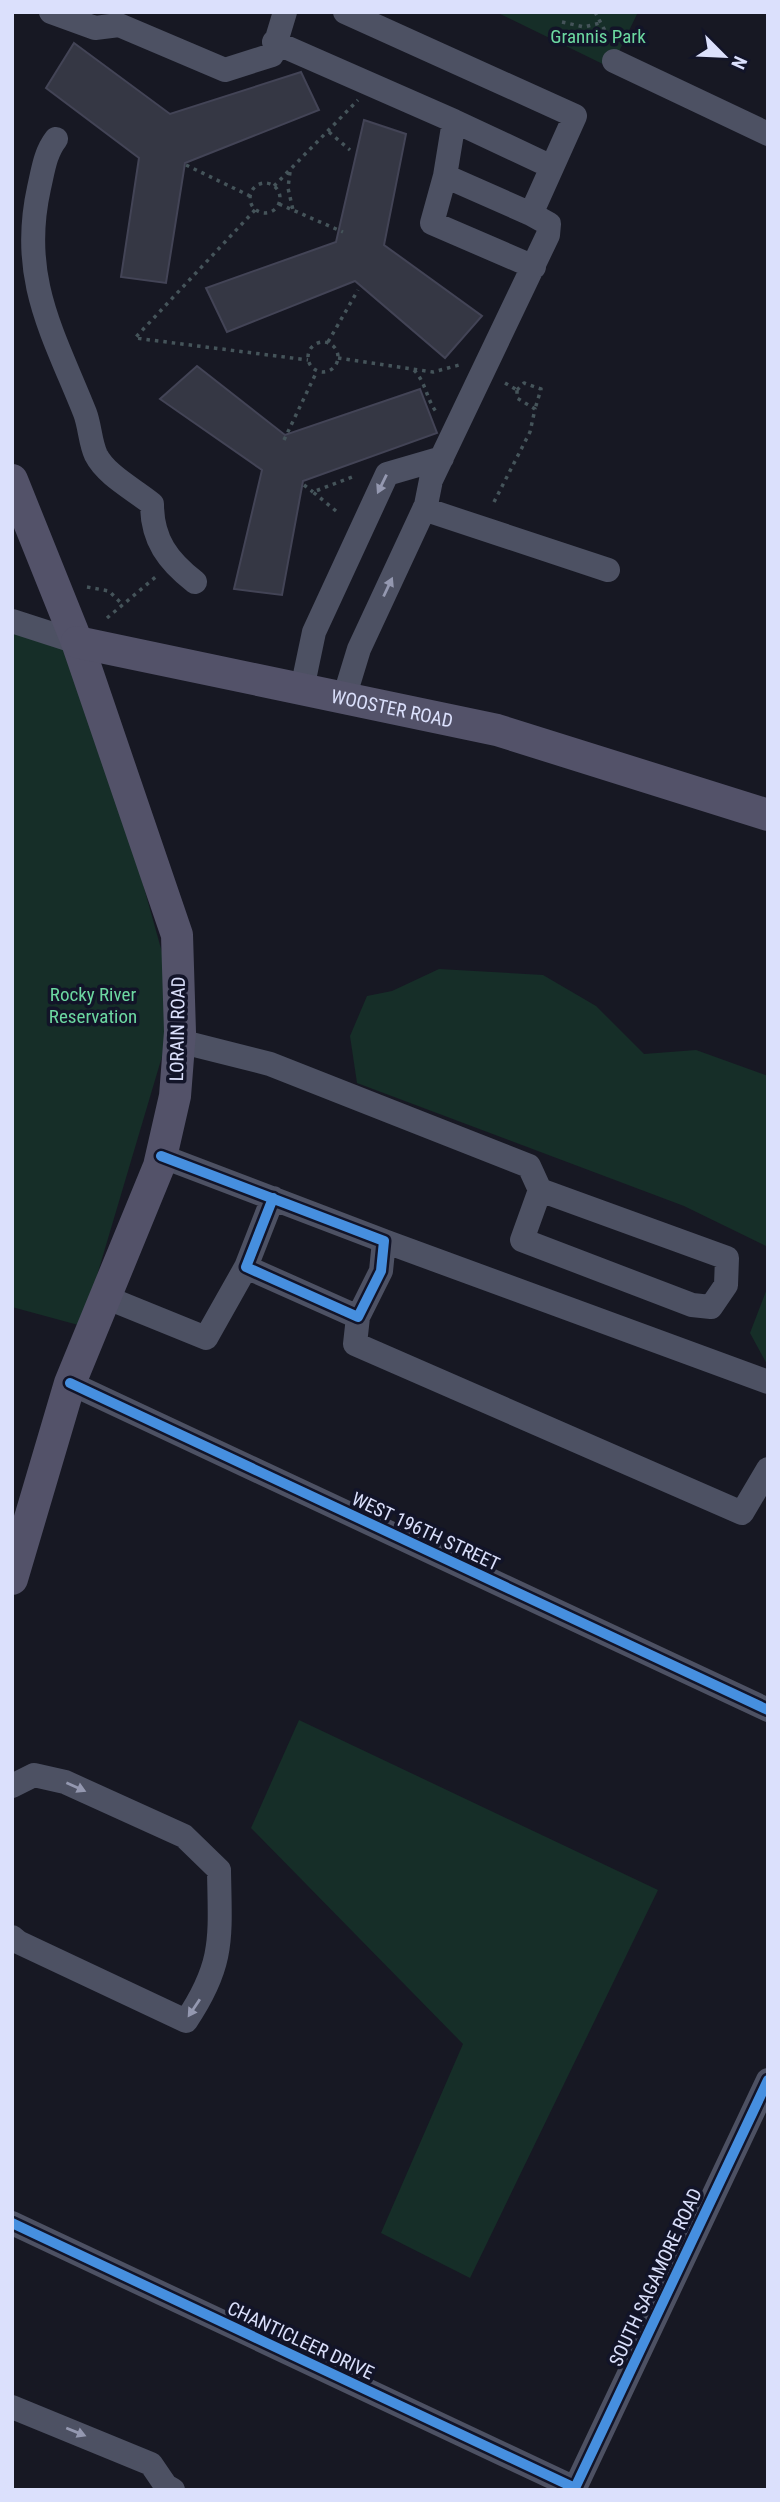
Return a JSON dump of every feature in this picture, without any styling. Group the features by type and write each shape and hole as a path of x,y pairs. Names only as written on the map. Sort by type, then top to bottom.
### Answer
{"main road":[{"name":"LORAIN ROAD","path":"12,1579 70,1383 161,1156 175,1096 179,1041 177,935 77,642 15,495"},
{"name":"WOOSTER ROAD","path":"77,642 497,730 766,809"}],"street":[{"path":"51,12 95,28 119,25 225,70 272,55 285,12"},
{"path":"345,12 575,116 531,214"},
{"path":"274,42 552,167"},
{"path":"614,61 768,134"},
{"path":"454,121 445,176 432,223 534,267"},
{"path":"56,139 48,148 33,215 31,252 41,306 86,418 96,455 111,472 152,504 156,536 173,562 195,582"},
{"path":"344,698 359,649 424,509 426,496 442,458 548,235 549,224 445,176"},
{"path":"302,689 314,632 387,474 442,458"},
{"path":"424,509 608,570"},
{"name":"WOOSTER ROAD","path":"12,621 77,642"},
{"path":"179,1041 270,1064 529,1166 540,1190 523,1240 692,1305 711,1307 726,1285 727,1258 540,1190"},
{"path":"161,1156 768,1382"},
{"path":"105,1297 206,1338 246,1267 273,1198"},
{"path":"384,1241 380,1271 358,1317 355,1344 742,1513 768,1469"},
{"path":"246,1267 358,1317"},
{"name":"WEST 196TH STREET","path":"70,1383 768,1710"},
{"path":"12,1786 34,1775 65,1782 184,1836 219,1870 220,1945 206,1991 186,2021 12,1937"},
{"name":"SOUTH SAGAMORE ROAD","path":"575,2489 768,2080"},
{"name":"CHANTICLEER DRIVE","path":"12,2224 575,2489"},
{"path":"12,2407 151,2464 166,2486 173,2490"}],"path":[{"path":"595,12 612,44 606,57 614,61"},
{"path":"562,22 584,27 600,23"},
{"path":"274,186 357,103 366,82"},
{"path":"329,132 350,150"},
{"path":"186,165 250,195 255,210"},
{"path":"290,170 288,188 293,210"},
{"path":"250,195 260,184 274,186 279,194 279,204 269,213 255,210"},
{"path":"279,204 343,232"},
{"path":"255,210 135,338 308,360 317,371"},
{"path":"308,360 313,345 328,342 358,290"},
{"path":"317,371 331,370 338,358 336,349 328,342"},
{"path":"338,358 433,372 450,366 474,364"},
{"path":"413,369 426,382 432,407 446,424"},
{"path":"284,440 317,371"},
{"path":"505,383 517,390"},
{"path":"494,502 530,432 541,389 524,383 517,390 517,398 535,409"},
{"path":"313,492 352,477"},
{"path":"304,485 336,511"},
{"path":"107,618 173,562"},
{"path":"87,587 109,591 123,605"}],"green space":[{"name":"Grannis Park","path":"496,12 638,12 611,68"},
{"name":"Rocky River Reservation","path":"12,623 76,644 177,1006 82,1326 12,1307"},
{"path":"439,969 543,975 596,1006 644,1054 696,1050 768,1076 768,1247 684,1206 357,1083 350,1036 367,996 392,991"},
{"path":"768,1286 768,1366 750,1333"},
{"path":"299,1720 658,1890 470,2278 381,2233 463,2044 251,1828"}],"building":[{"path":"74,43 170,114 301,72 319,110 185,163 166,283 121,277 139,158 46,88"},
{"path":"364,120 406,134 384,245 482,316 445,358 355,281 227,332 206,288 336,242"},
{"path":"197,366 285,435 420,389 437,433 303,481 282,595 234,589 262,470 160,399"}],"cycle path":[{"path":"161,1156 384,1241 381,1271 358,1317 246,1267 273,1198"},
{"path":"70,1383 768,1710"},
{"path":"574,2490 768,2080"},
{"path":"12,2223 575,2488"}]}
